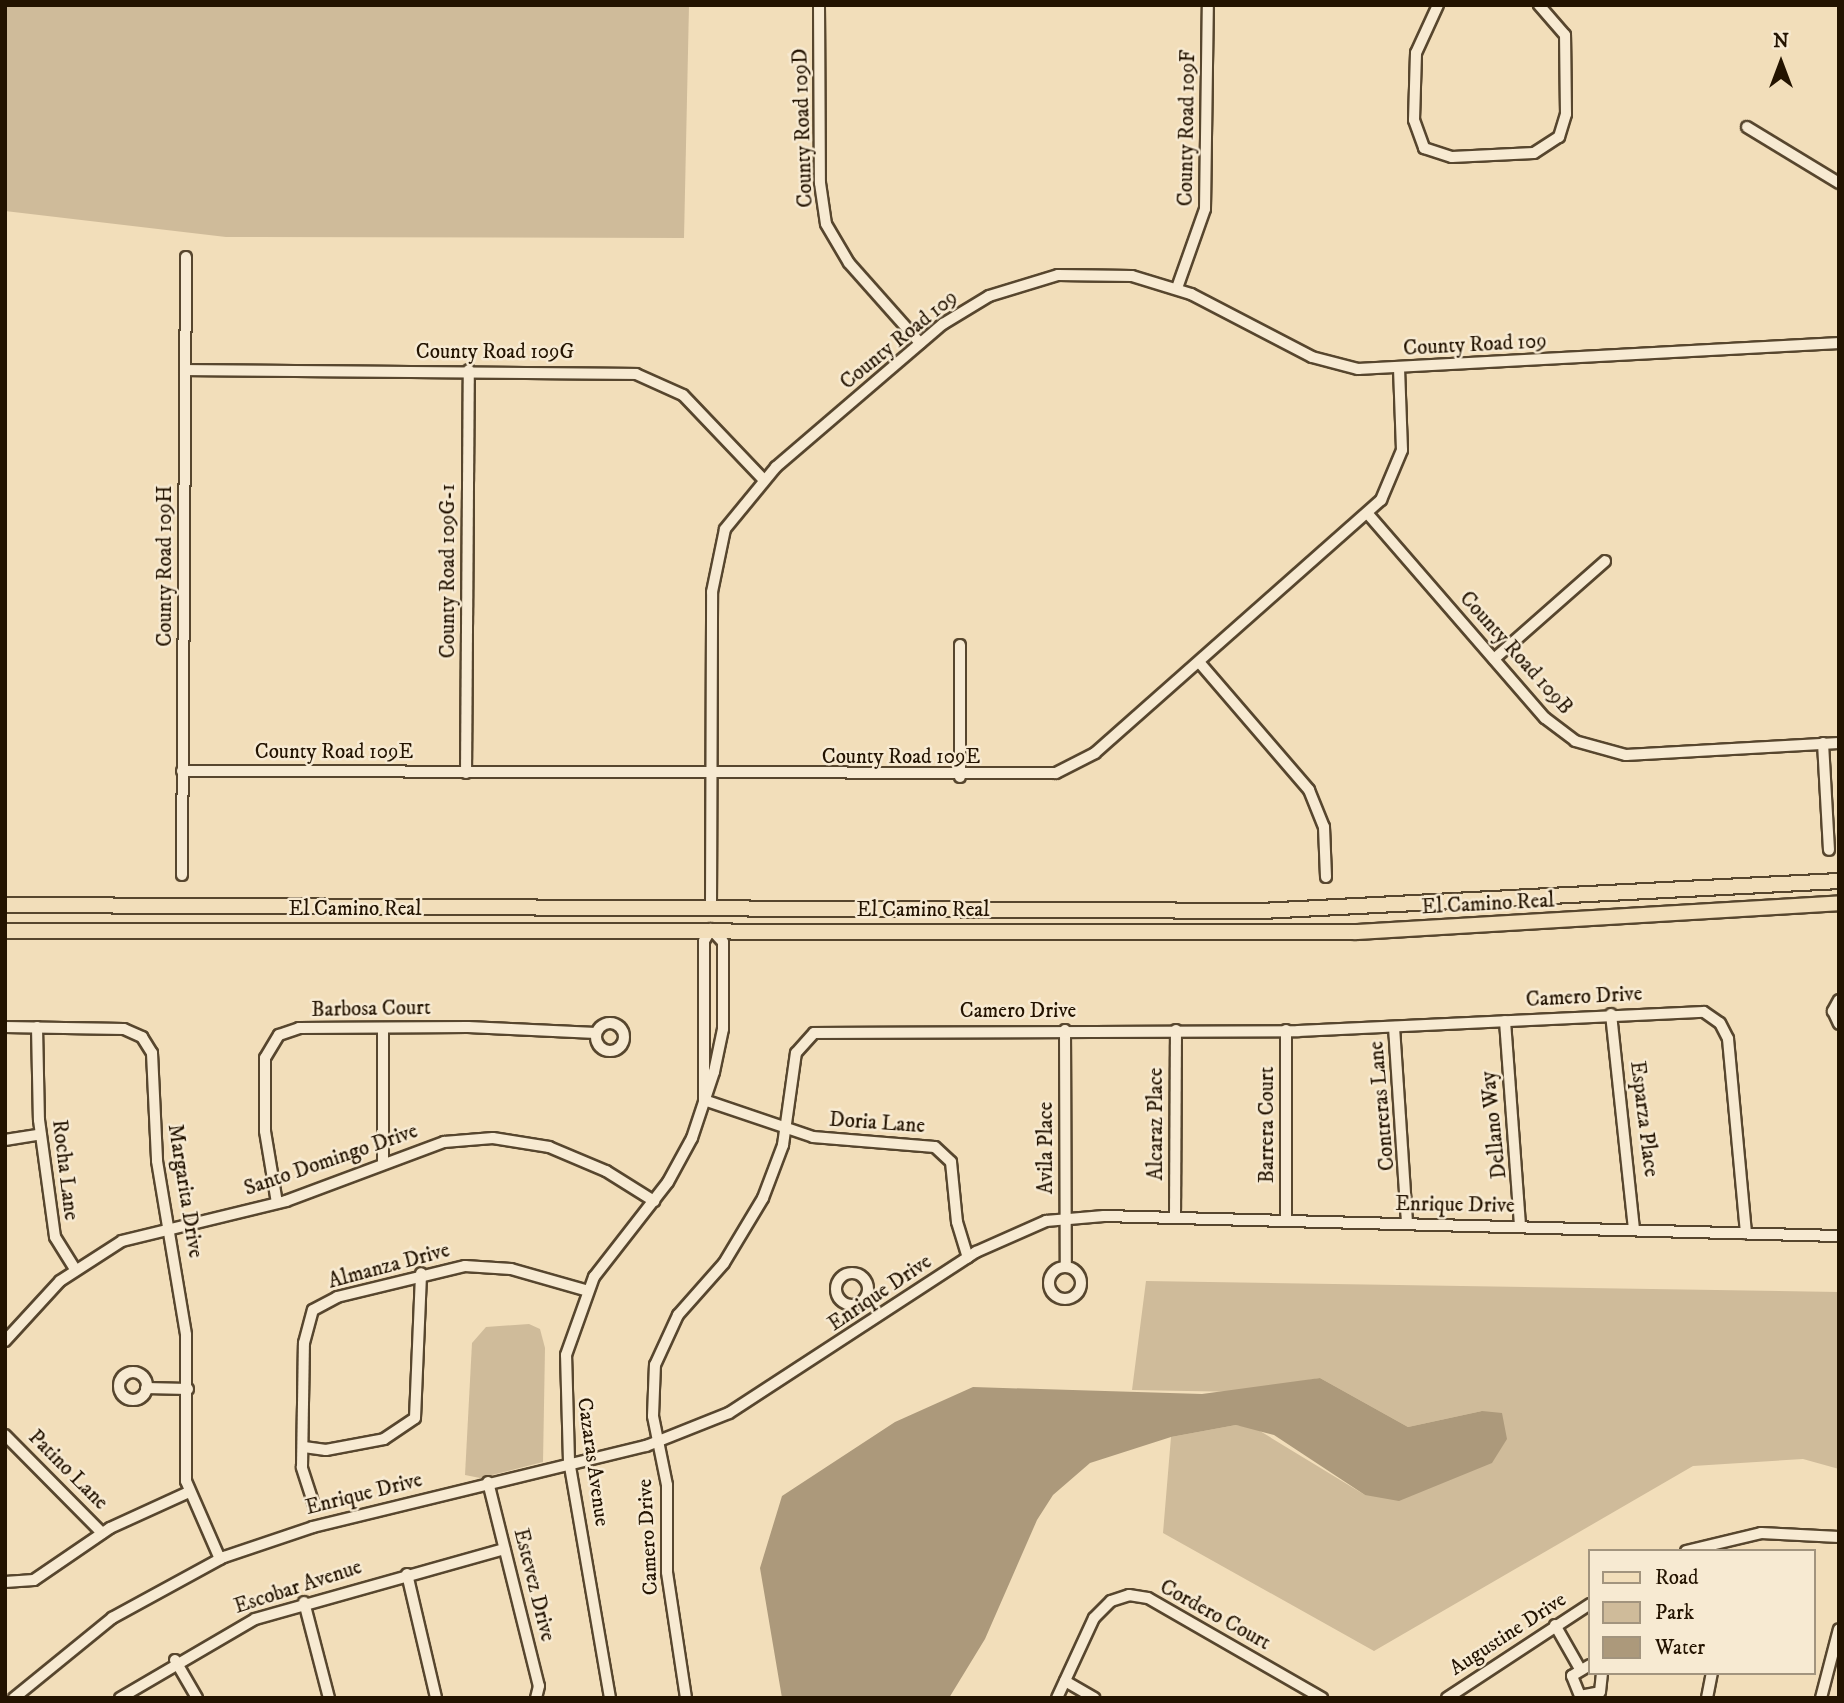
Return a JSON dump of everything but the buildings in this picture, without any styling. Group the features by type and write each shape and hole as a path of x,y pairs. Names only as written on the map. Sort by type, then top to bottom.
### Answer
{"main road":[{"name":"El Camino Real","path":"5,905 1261,911 1839,881"},
{"name":"El Camino Real","path":"5,931 711,929 1356,932 1839,904"},
{"path":"711,907 711,929"}],"street":[{"name":"County Road 109D","path":"819,5 820,183 826,223 849,263 920,343"},
{"name":"County Road 109F","path":"1177,288 1205,209 1208,5"},
{"path":"1438,5 1416,53 1414,120 1424,148 1452,157 1534,153 1559,137 1566,114 1565,35 1539,5"},
{"path":"1747,127 1839,183"},
{"name":"County Road 109H","path":"182,875 186,257"},
{"name":"County Road 109","path":"711,907 710,774 714,565 730,520 763,479 920,343 974,303 1041,278 1116,274 1177,288 1323,362 1399,368 1839,343"},
{"name":"County Road 109E","path":"182,771 1045,776 1074,766 1199,662 1368,514 1400,461 1399,368"},
{"name":"County Road 109G","path":"185,370 624,372 659,380 693,403 763,479"},
{"name":"County Road 109G-1","path":"466,773 469,370"},
{"name":"County Road 109B","path":"1368,514 1553,726 1600,751 1839,743"},
{"path":"1494,659 1605,561"},
{"path":"960,645 960,777"},
{"path":"1199,662 1310,790 1324,827 1326,877"},
{"path":"1823,743 1829,850"},
{"name":"Cazaras Avenue","path":"610,1698 569,1461 566,1355 588,1291 681,1162 705,1100 723,1029 723,942 711,929 704,941 705,1100"},
{"path":"1839,1000 1833,1011 1839,1024"},
{"name":"Camero Drive","path":"686,1698 670,1603 667,1485 652,1398 660,1348 686,1303 753,1218 787,1124 796,1053 814,1033 1286,1030 1695,1011 1725,1029 1746,1233"},
{"name":"Esparza Place","path":"1611,1014 1634,1230"},
{"name":"Dellano Way","path":"1505,1021 1520,1226"},
{"name":"Margarita Drive","path":"5,1027 124,1029 148,1043 168,1224 184,1306 188,1389 188,1492 220,1559"},
{"name":"Rocha Lane","path":"37,1027 41,1134 57,1246 75,1269"},
{"name":"Contreras Lane","path":"1394,1027 1407,1223"},
{"name":"Barbosa Court","path":"277,1203 265,1131 268,1049 279,1035 299,1028 596,1033"},
{"path":"383,1028 383,1161"},
{"name":"Avila Place","path":"1065,1030 1066,1266"},
{"name":"Alcaraz Place","path":"1175,1218 1176,1030"},
{"name":"Barrera Court","path":"1286,1030 1286,1220"},
{"name":"Doria Lane","path":"705,1100 787,1124 829,1140 914,1141 944,1153 968,1257"},
{"path":"5,1140 41,1134"},
{"name":"Santo Domingo Drive","path":"5,1341 75,1269 122,1241 168,1224 277,1203 383,1161 466,1139 527,1141 587,1161 654,1201"},
{"name":"Enrique Drive","path":"14,1698 112,1618 220,1559 313,1527 569,1461 658,1443 752,1401 968,1257 1016,1231 1065,1218 1286,1220 1839,1236"},
{"name":"Almanza Drive","path":"314,1505 303,1478 303,1343 313,1310 421,1273 492,1267 588,1291"},
{"path":"303,1447 326,1451 384,1439 415,1418 421,1273"},
{"path":"861,1303 874,1321"},
{"path":"146,1388 188,1389"},
{"name":"Patino Lane","path":"5,1435 102,1533"},
{"name":"Estevez Drive","path":"488,1482 539,1686 536,1698"},
{"path":"5,1582 34,1580 102,1533 188,1492"},
{"path":"1699,1549 1787,1531 1839,1537"},
{"name":"Escobar Avenue","path":"120,1698 175,1660 227,1631 304,1602 505,1549"},
{"path":"407,1574 436,1698"},
{"name":"Cordero Court","path":"1057,1698 1102,1607 1129,1595 1148,1598 1322,1698"},
{"path":"304,1602 329,1698"},
{"name":"Augustine Drive","path":"1447,1698 1588,1605"},
{"path":"1555,1625 1585,1666 1571,1681 1585,1698 1600,1692 1602,1675"},
{"path":"1821,1698 1839,1629"},
{"path":"175,1660 197,1698"},
{"path":"1707,1698 1712,1675"},
{"path":"1065,1681 1094,1698"}],"green space":[{"path":"5,5 689,5 684,238 226,237 5,211"},
{"path":"1146,1281 1839,1292 1839,1469 1803,1459 1693,1466 1374,1651 1163,1533 1171,1437 1236,1425 1255,1428 1365,1495 1482,1411 1408,1427 1320,1378 1243,1392 1132,1390"},
{"path":"529,1324 540,1329 545,1348 543,1462 480,1478 465,1475 472,1343 486,1327"}],"water":[{"path":"1320,1378 1408,1427 1482,1411 1502,1413 1507,1439 1492,1463 1399,1501 1365,1495 1274,1435 1236,1425 1171,1437 1090,1463 1053,1495 1037,1520 985,1639 949,1698 782,1698 760,1568 782,1496 895,1422 973,1387 1202,1394"}]}
